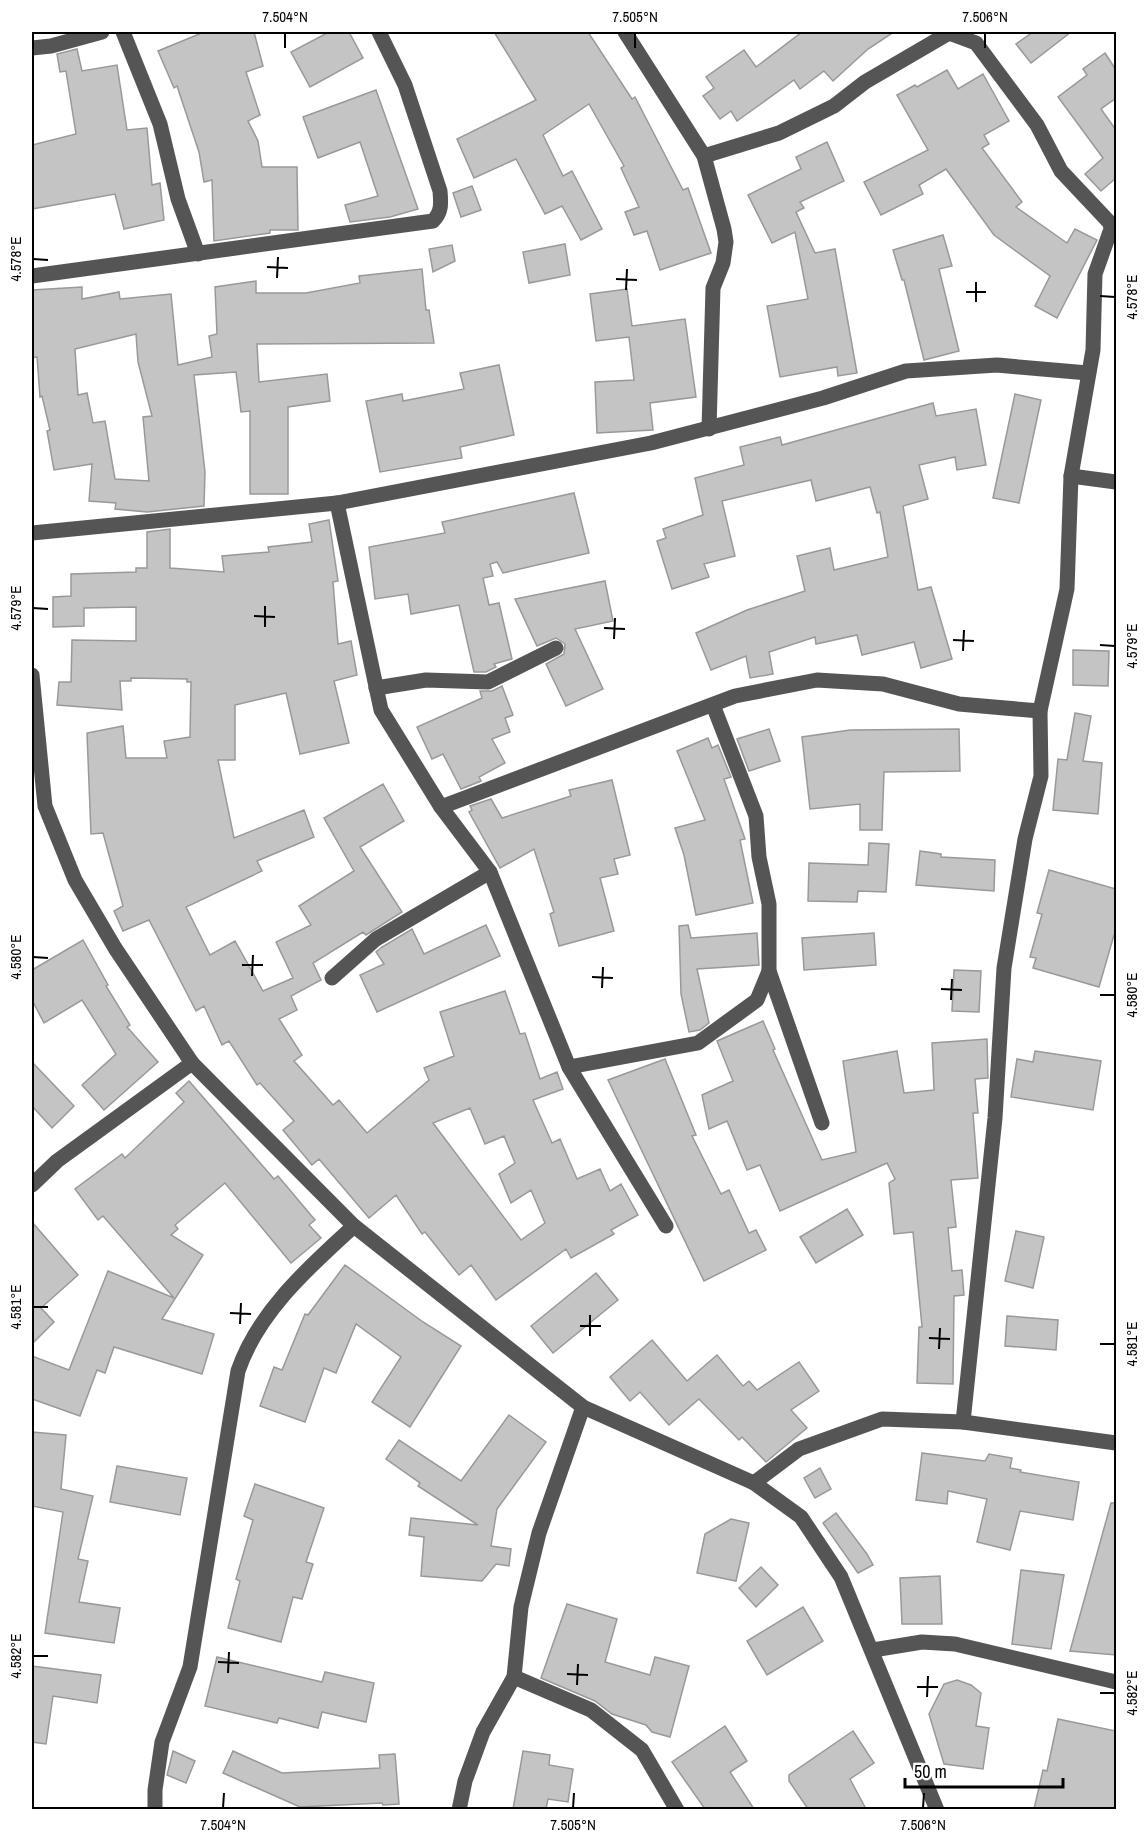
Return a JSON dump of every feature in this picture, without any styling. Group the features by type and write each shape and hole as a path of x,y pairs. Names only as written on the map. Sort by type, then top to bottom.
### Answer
{"street":[{"path":"32,48 51,46 102,32"},
{"path":"123,32 160,124 178,199 198,254"},
{"path":"32,276 433,221 438,216 441,206 440,191 405,85 379,32"},
{"path":"624,32 704,156 726,242 723,263 713,288 709,429"},
{"path":"704,156 779,133 825,110 908,56 949,33 976,43 1037,125 1061,171 1110,223 1111,229 1095,274 1093,350 1071,476 1067,589 1040,711 1041,776 1025,839 1004,968 995,1118 976,1321 963,1422"},
{"path":"32,533 337,503 582,457 709,429 823,398 906,371 997,365 1088,373"},
{"path":"1071,476 1116,482"},
{"path":"337,503 381,710 441,807 490,872 569,1067 666,1226"},
{"path":"376,688 426,680 488,682 556,648"},
{"path":"32,675 45,806 75,880 114,948 192,1063 354,1226 583,1407 754,1483 801,1517 841,1577 937,1809"},
{"path":"441,807 735,696 817,680 883,684 959,704 1040,711"},
{"path":"713,705 756,816 759,857 768,904 769,971 822,1123"},
{"path":"332,978 376,939 490,872"},
{"path":"569,1067 698,1043 757,1000 769,971"},
{"path":"32,1185 57,1161 192,1063"},
{"path":"155,1809 155,1790 162,1742 190,1667 238,1371 246,1345 263,1321 314,1263 354,1226"},
{"path":"459,1809 465,1781 483,1732 514,1677 521,1607 539,1533 583,1407"},
{"path":"754,1483 799,1449 882,1419 963,1422 1116,1443"},
{"path":"873,1650 922,1642 955,1644 1116,1682"},
{"path":"514,1677 591,1710 642,1750 677,1809"}],"building":[{"path":"204,32 254,32 263,66 246,72 260,115 248,121 258,141 262,167 297,167 298,230 270,230 270,233 214,241 212,180 204,182 199,152 177,86 174,88 158,51"},
{"path":"329,32 349,32 363,58 310,87 291,52"},
{"path":"494,32 588,32 632,99 635,97 683,190 688,188 711,253 660,270 647,231 634,235 625,212 639,207 621,168 624,166 589,104 543,135 563,176 572,171 602,229 581,240 562,206 545,214 516,159 474,178 457,139 536,100"},
{"path":"802,32 894,32 868,49 833,81 824,71 800,89 794,80 737,121 731,111 720,119 703,96 714,88 706,77 744,50 756,67"},
{"path":"1033,32 1071,32 1031,63 1016,44"},
{"path":"77,49 82,71 117,65 127,130 147,128 152,185 160,183 164,220 124,229 115,194 32,209 32,145 76,134 66,71 60,72 57,54"},
{"path":"1105,53 1116,70 1116,98 1101,109 1116,130 1116,178 1101,191 1085,174 1103,158 1058,97 1087,75 1083,69"},
{"path":"947,70 958,89 983,74 1009,121 984,135 989,144 982,148 1022,202 1016,207 1067,243 1075,229 1097,240 1057,318 1035,306 1050,276 994,235 946,169 919,185 923,194 881,215 864,182 928,150 897,95"},
{"path":"376,90 418,209 390,217 350,222 345,205 378,196 360,142 318,158 303,117"},
{"path":"827,142 844,181 800,202 804,208 796,212 815,253 835,249 857,373 838,376 837,367 780,377 767,306 808,299 795,232 772,243 748,195 801,169 796,157"},
{"path":"472,186 481,210 461,217 453,193"},
{"path":"943,235 952,266 939,269 959,351 924,360 904,280 902,280 893,250"},
{"path":"565,244 570,275 529,283 523,252"},
{"path":"452,245 455,261 433,272 429,249"},
{"path":"422,269 426,310 429,310 434,343 257,344 259,382 327,374 330,401 288,407 288,494 250,494 250,411 241,412 236,372 194,375 205,472 204,506 147,512 115,509 116,503 89,501 92,464 54,470 47,431 50,430 42,396 40,397 37,357 32,358 32,290 82,287 82,299 119,292 120,299 171,294 178,365 212,357 209,336 217,334 215,287 256,281 256,293 306,293 360,283 359,276","holes":["136,334 138,362 152,416 143,417 149,481 115,479 105,421 93,423 87,393 78,395 75,349"]},
{"path":"627,289 632,326 685,319 696,397 650,403 653,430 597,433 595,382 634,380 629,337 596,341 590,294"},
{"path":"499,365 514,435 460,447 462,458 380,472 366,401 402,394 403,401 464,389 460,373"},
{"path":"1015,394 1041,400 1019,503 993,498"},
{"path":"933,403 936,416 976,409 986,465 957,470 955,457 919,465 928,499 903,506 918,590 931,587 952,659 921,668 914,642 862,655 857,635 816,644 815,637 769,652 773,674 750,678 746,656 711,670 696,633 747,610 805,591 797,556 830,548 834,570 888,557 880,512 877,513 870,487 816,501 811,480 722,501 735,556 704,564 709,577 672,589 657,541 666,538 663,529 703,515 695,478 744,465 740,447 780,437 782,445"},
{"path":"574,493 589,553 503,573 497,562 490,564 493,576 483,578 489,605 499,603 512,659 494,664 496,667 486,672 474,672 459,605 411,614 408,594 375,599 369,547 445,533 442,522"},
{"path":"329,520 338,581 333,582 338,644 351,641 357,675 334,681 349,743 300,754 286,693 235,705 235,760 218,760 234,838 304,810 314,837 257,861 262,871 186,907 210,955 235,941 263,991 293,978 276,942 311,925 299,906 354,871 324,818 383,784 404,821 360,847 402,912 366,935 363,932 313,963 321,980 291,996 297,1010 279,1019 302,1055 294,1061 333,1105 339,1100 367,1133 429,1080 424,1068 454,1056 440,1012 505,991 520,1034 525,1033 540,1079 557,1072 563,1089 533,1100 552,1143 560,1139 577,1179 600,1169 610,1191 621,1184 638,1215 611,1230 614,1234 571,1258 566,1249 496,1300 471,1265 459,1275 425,1232 422,1234 396,1195 369,1218 319,1159 312,1165 283,1130 294,1121 260,1083 257,1085 229,1041 222,1045 204,1006 196,1011 149,920 123,931 114,911 123,906 103,833 91,834 87,733 123,726 126,758 167,758 164,741 190,737 191,682 187,682 187,679 131,678 131,681 120,681 122,710 57,705 59,682 71,682 72,640 136,641 136,607 84,608 84,626 53,627 53,597 71,596 71,574 136,572 136,568 147,568 147,532 170,529 170,568 224,572 222,556 269,552 268,547 312,542 309,524","holes":["470,1108 485,1144 504,1136 515,1163 499,1174 511,1203 531,1190 545,1223 521,1240 433,1123"]},
{"path":"605,581 613,621 575,629 603,689 566,706 546,664 564,654 565,644 556,638 537,646 515,599"},
{"path":"1073,650 1109,651 1108,686 1073,685"},
{"path":"502,686 513,715 505,718 510,732 492,739 505,763 479,777 481,781 461,789 443,754 432,759 417,727 482,698 480,691 492,691"},
{"path":"1075,713 1091,716 1083,761 1102,763 1098,814 1053,810 1058,759 1067,760"},
{"path":"769,729 780,761 749,771 737,739"},
{"path":"959,729 960,771 884,772 882,830 860,830 860,804 810,809 802,737 850,730"},
{"path":"708,738 712,748 718,745 731,777 724,779 745,839 740,840 753,903 696,915 684,855 675,828 705,820 677,751"},
{"path":"612,780 630,855 614,859 618,874 600,878 614,931 559,946 550,914 554,912 534,849 500,868 469,812 472,810 470,806 491,799 502,818 571,796 569,790"},
{"path":"869,843 889,844 886,892 858,891 857,902 808,901 809,863 868,865"},
{"path":"920,851 941,854 941,857 995,860 994,891 916,885"},
{"path":"1049,870 1116,889 1116,935 1114,935 1099,987 1033,968 1036,958 1030,957 1042,914 1037,913"},
{"path":"486,925 500,956 377,1012 360,975 384,964 376,952 382,947 412,929 424,954"},
{"path":"688,925 691,938 757,933 759,965 697,969 709,1023 700,1030 689,1032 681,994 679,926"},
{"path":"874,933 876,965 804,970 802,938"},
{"path":"83,940 108,985 106,986 130,1025 127,1027 158,1062 104,1110 82,1085 116,1054 82,1000 44,1023 32,1000 32,970"},
{"path":"954,970 981,971 979,1012 952,1011"},
{"path":"763,1021 775,1049 773,1050 822,1160 856,1152 843,1061 897,1051 904,1093 934,1090 932,1043 987,1039 988,1078 975,1079 978,1113 973,1113 978,1178 951,1180 956,1227 948,1228 952,1271 962,1270 964,1295 954,1296 953,1384 917,1383 919,1327 922,1327 913,1232 894,1234 889,1183 895,1179 887,1163 780,1211 760,1165 747,1170 727,1121 709,1129 702,1095 733,1081 717,1041"},
{"path":"1035,1051 1101,1061 1093,1110 1011,1097 1017,1059 1033,1062"},
{"path":"665,1059 696,1135 692,1136 721,1194 729,1190 749,1233 756,1230 766,1250 704,1281 608,1080"},
{"path":"32,1062 74,1106 52,1128 32,1106"},
{"path":"189,1081 274,1179 278,1176 315,1220 309,1225 321,1238 291,1263 225,1183 175,1225 178,1229 171,1235 203,1255 162,1319 214,1334 202,1374 114,1347 105,1373 97,1370 80,1416 32,1399 32,1356 69,1370 108,1271 174,1298 103,1216 98,1220 75,1189 122,1154 125,1158 184,1102 176,1093"},
{"path":"847,1209 863,1235 816,1263 800,1237"},
{"path":"32,1222 78,1275 41,1308 54,1322 32,1344"},
{"path":"1016,1231 1044,1237 1033,1288 1005,1281"},
{"path":"345,1265 423,1322 461,1346 410,1427 372,1402 401,1357 356,1324 336,1373 324,1368 305,1422 260,1406 274,1367 282,1370 305,1314 308,1315"},
{"path":"596,1273 618,1300 553,1353 531,1326"},
{"path":"1007,1316 1058,1320 1056,1350 1005,1346"},
{"path":"652,1340 687,1381 717,1355 743,1386 749,1381 757,1390 799,1362 819,1391 791,1410 807,1428 766,1462 742,1437 739,1440 699,1399 669,1425 640,1392 630,1401 610,1377"},
{"path":"509,1415 546,1442 497,1509 491,1546 511,1549 509,1566 496,1564 482,1581 421,1576 424,1537 409,1535 411,1518 478,1525 418,1486 420,1483 386,1459 399,1440 461,1481"},
{"path":"32,1432 66,1435 61,1489 93,1496 78,1559 88,1561 79,1602 120,1608 114,1643 45,1633 63,1512 32,1506"},
{"path":"922,1453 985,1461 989,1454 1012,1458 1010,1468 1021,1470 1020,1472 1079,1482 1073,1520 1020,1511 1010,1550 977,1542 987,1499 948,1491 947,1504 916,1500"},
{"path":"117,1466 187,1478 180,1515 110,1502"},
{"path":"820,1468 831,1489 815,1498 804,1478"},
{"path":"255,1484 324,1508 306,1562 313,1564 302,1599 293,1597 281,1642 228,1628 240,1581 236,1579 253,1520 244,1516"},
{"path":"1111,1503 1116,1503 1116,1655 1070,1651"},
{"path":"836,1513 873,1565 858,1573 823,1523"},
{"path":"731,1519 749,1523 736,1581 697,1573 705,1534"},
{"path":"761,1567 778,1585 756,1607 739,1588"},
{"path":"1021,1570 1064,1575 1051,1649 1012,1644"},
{"path":"940,1576 942,1624 902,1624 900,1578"},
{"path":"567,1604 617,1619 605,1662 650,1675 655,1657 689,1666 670,1737 652,1732 646,1725 612,1714 595,1701 541,1678"},
{"path":"803,1607 823,1641 767,1675 747,1641"},
{"path":"217,1657 322,1682 325,1672 374,1683 366,1722 322,1712 318,1728 279,1718 277,1723 205,1706"},
{"path":"32,1666 101,1675 97,1703 53,1696 46,1744 32,1742"},
{"path":"957,1680 971,1685 981,1693 976,1726 989,1728 983,1769 944,1764 929,1714 944,1684"},
{"path":"1058,1719 1116,1731 1116,1809 1034,1809 1043,1770 1047,1771"},
{"path":"725,1726 747,1761 730,1772 754,1809 705,1809 672,1762"},
{"path":"853,1731 874,1763 850,1779 866,1809 808,1809 789,1781 789,1775"},
{"path":"173,1751 195,1761 186,1783 167,1775"},
{"path":"233,1751 282,1773 380,1768 379,1755 395,1754 399,1804 300,1807 223,1773"},
{"path":"523,1751 550,1755 549,1765 573,1769 568,1802 548,1799 546,1809 513,1809"}]}
